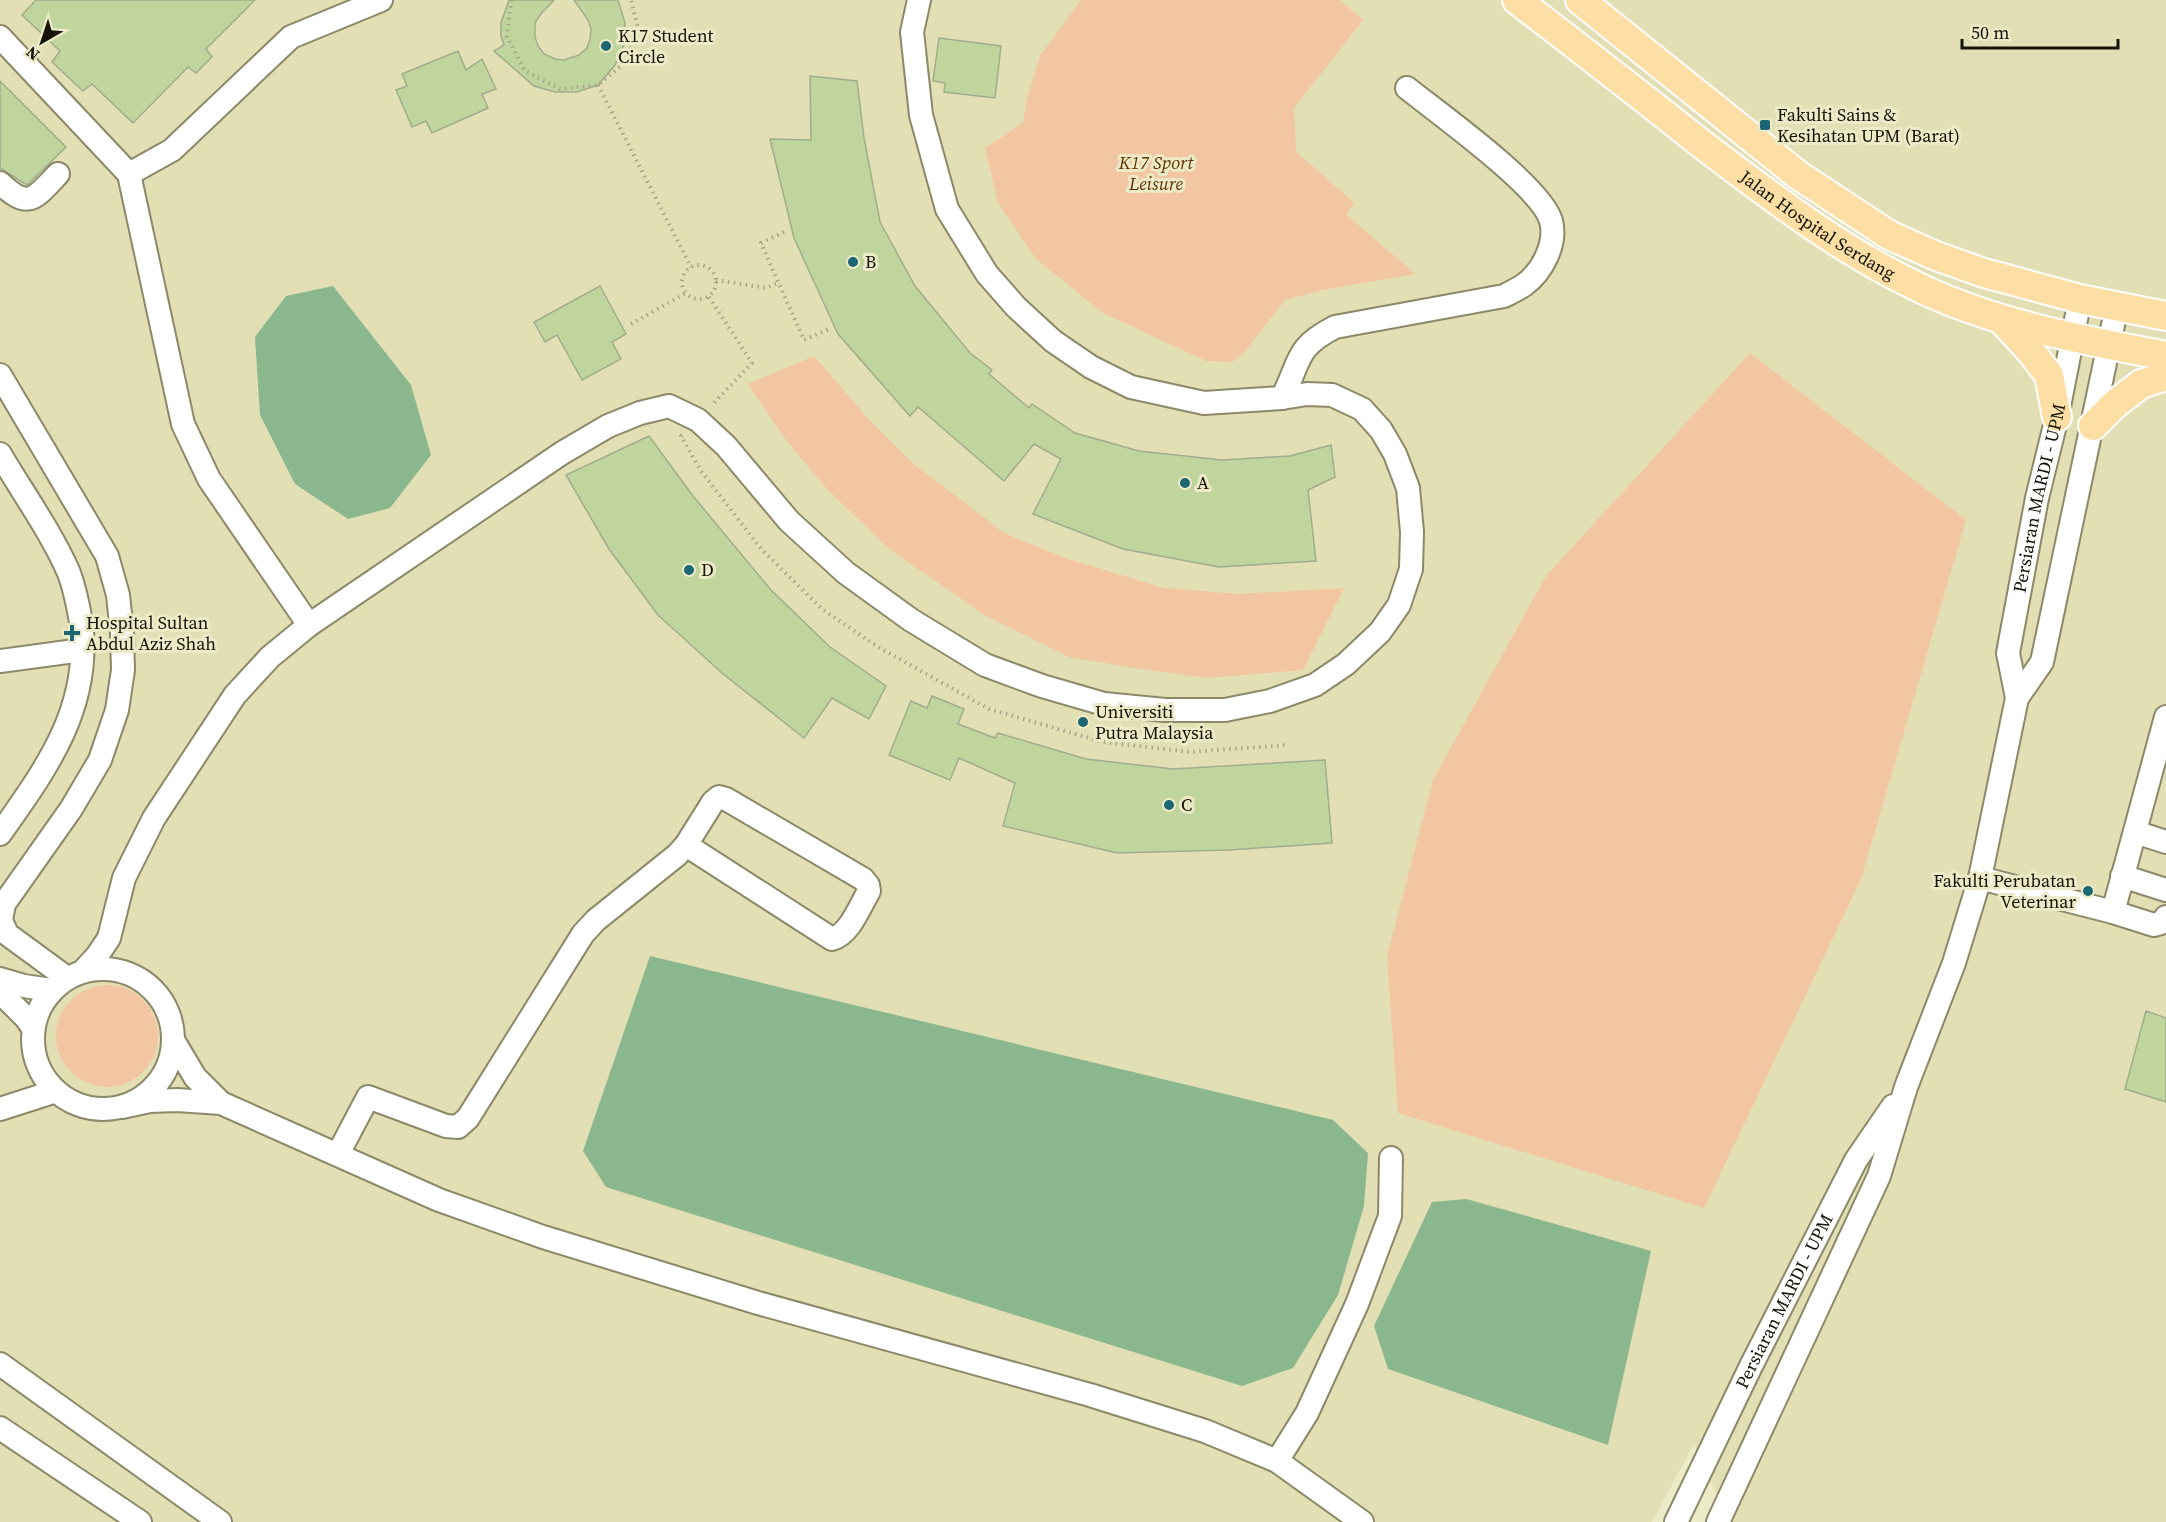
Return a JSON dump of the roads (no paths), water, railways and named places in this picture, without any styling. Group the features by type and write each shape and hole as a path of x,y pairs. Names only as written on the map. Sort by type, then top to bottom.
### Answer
{"main road":[{"name":"Jalan Hospital Serdang","path":"1517,0 1780,204 1872,263 1912,284 1973,310 2001,319 2074,339 2166,356"},
{"name":"Jalan Hospital Serdang","path":"1580,0 1798,175 1889,235 1936,256 1984,273 2080,298 2166,316"},
{"path":"2001,319 2049,375 2057,417"},
{"path":"2093,426 2115,404 2141,384 2166,376"}],"street":[{"path":"129,174 158,159 185,138 291,37 381,0"},
{"path":"920,0 912,32 921,115 947,209 987,274 1016,307 1053,341 1091,367 1131,387 1204,402 1282,398 1307,394 1332,395 1362,409 1381,430 1395,454 1408,488 1412,532 1411,569 1399,605 1380,633 1346,664 1315,685 1270,701 1225,710 1165,710 1104,704 1042,686 985,665 911,620 846,573 789,521 726,446 698,420 669,406 640,413 608,426 562,453 309,625 270,657 234,695 154,818 124,878 109,938 97,956 40,1006 33,1028 33,1052 41,1073 56,1091 76,1104 98,1109 150,1101 220,1103 439,1200 543,1237 758,1303 1090,1395 1205,1431 1277,1461 1362,1522"},
{"path":"2,43 129,174 183,424 209,479 309,625"},
{"path":"1282,398 1291,382 1301,351 1317,336 1335,327 1504,296 1525,284 1542,266 1551,243 1551,220 1535,196 1513,172 1407,88"},
{"path":"0,183 14,196 23,200 40,193 58,174"},
{"name":"Persiaran MARDI - UPM","path":"1718,1522 1879,1176 1906,1087 1954,963 1980,878 2017,698 2008,653 2037,498 2074,339 2080,298"},
{"name":"Persiaran MARDI - UPM","path":"2017,698 2042,662 2117,306"},
{"path":"0,375 107,556 118,595 123,670 117,710 100,760 71,809 4,904 1,920 7,934 67,980"},
{"path":"0,454 51,538 69,574 78,601 82,650 78,693 69,723 42,774 0,834"},
{"path":"0,661 82,650"},
{"path":"2113,912 2166,717"},
{"path":"338,1154 368,1097 446,1126 458,1127 463,1123 583,934 596,920 677,855 718,797 726,799 863,879 869,891 845,930 839,937 832,939 686,845"},
{"path":"2135,832 2166,842"},
{"path":"2122,876 2166,890"},
{"path":"1980,878 2113,912 2154,926 2166,917"},
{"path":"109,938 116,957 126,972"},
{"path":"0,979 24,986 67,980 104,968 126,972 145,983 160,999 170,1018 173,1040 170,1062 160,1081 143,1097 122,1107"},
{"path":"0,992 33,1028"},
{"path":"173,1040 195,1077 220,1103"},
{"path":"10,1106 41,1073"},
{"name":"Persiaran MARDI - UPM","path":"1676,1522 1751,1366 1856,1160 1906,1087"},
{"path":"10,1106 56,1091"},
{"path":"1277,1461 1307,1413 1358,1304 1390,1216 1391,1158"},
{"path":"0,1365 220,1522"},
{"path":"0,1428 140,1522"}],"place":[{"name":"K17 Student Circle","path":"606,46"},
{"name":"Fakulti Sains & Kesihatan UPM (Barat)","path":"1765,125"},
{"name":"B","path":"853,262"},
{"name":"A","path":"1185,483"},
{"name":"D","path":"689,570"},
{"name":"Hospital Sultan Abdul Aziz Shah","path":"72,633"},
{"name":"Universiti Putra Malaysia","path":"1083,722"},
{"name":"C","path":"1169,805"},
{"name":"Fakulti Perubatan Veterinar","path":"2088,891"}],"park label":[{"name":"K17 Sport Leisure","path":"1156,174"}]}
